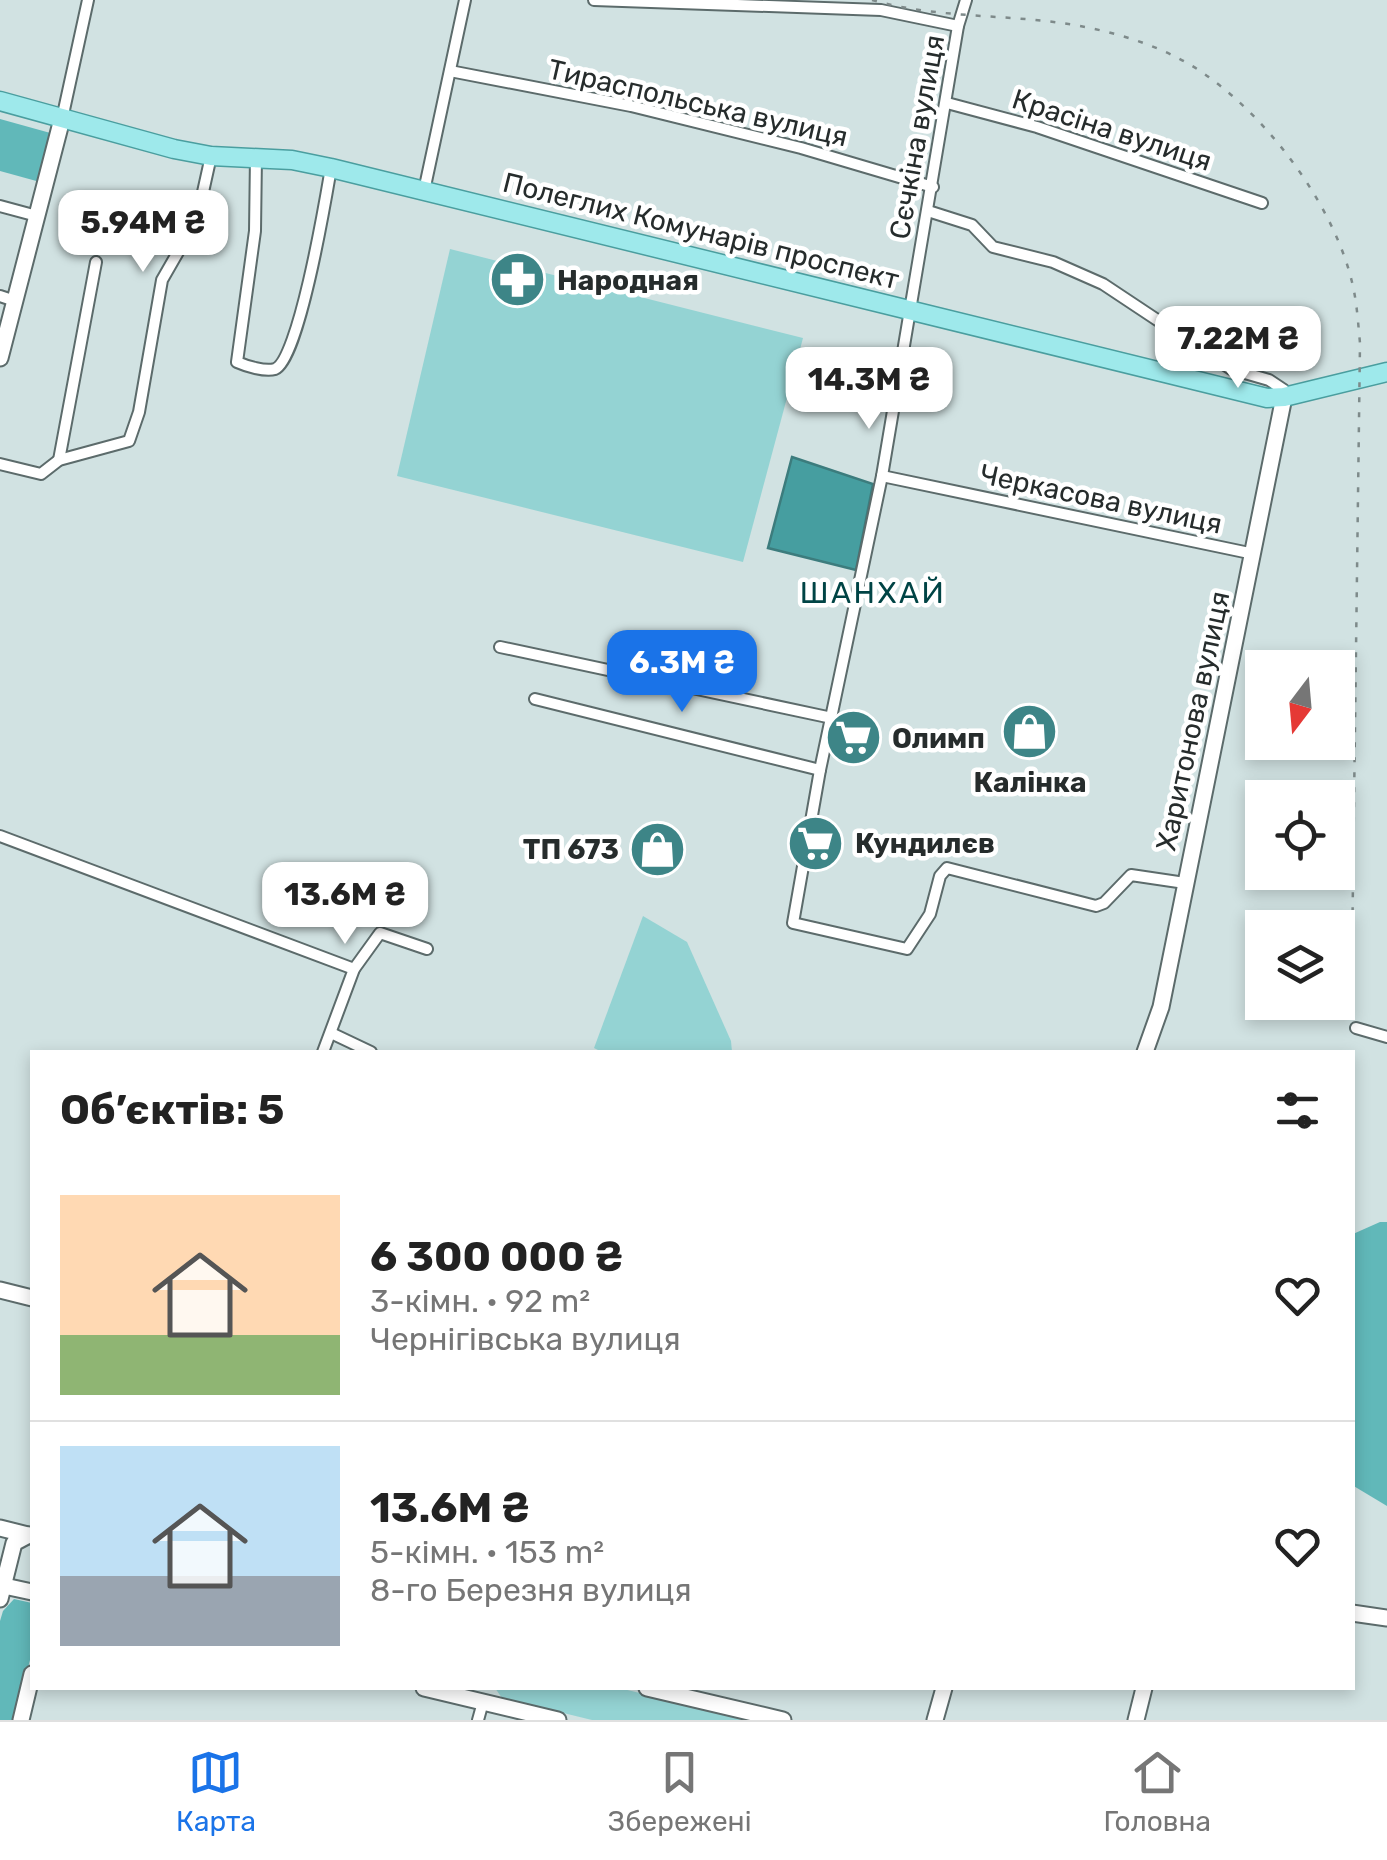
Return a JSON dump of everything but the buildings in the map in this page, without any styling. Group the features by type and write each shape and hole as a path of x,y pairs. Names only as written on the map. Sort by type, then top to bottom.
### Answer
{"main road":[{"name":"Полеглих Комунарів проспект","path":"0,101 211,156 256,156 331,168 1266,398 1387,372"}],"street":[{"path":"0,358 8,299 38,216 88,0"},
{"path":"424,191 464,0"},
{"path":"594,0 881,10 958,26"},
{"name":"Сєчкіна вулиця","path":"966,0 958,26 882,476 820,770 793,923 901,950 912,942 930,914 940,876 947,868 1096,906 1131,876 1185,883"},
{"name":"Тираспольська вулиця","path":"450,71 630,106 800,148 933,187"},
{"name":"Красіна вулиця","path":"947,103 1037,127 1262,203"},
{"path":"0,464 41,474 59,460 129,441 139,412 162,280 198,220 211,156"},
{"path":"256,156 255,231 237,362 270,370 284,360 303,306 331,168"},
{"path":"0,206 38,216"},
{"path":"928,211 972,225 993,247 1053,262 1103,284 1222,363 1270,380 1284,390 1284,397"},
{"path":"59,460 96,262"},
{"name":"Харитонова вулиця","path":"1145,1050 1161,1007 1284,397"},
{"name":"Черкасова вулиця","path":"882,476 1254,554"},
{"path":"500,646 832,718"},
{"path":"535,699 820,770"},
{"path":"0,836 354,969"},
{"path":"324,1050 354,969 380,933 426,948"},
{"path":"1356,1028 1387,1037"},
{"path":"331,1032 367,1050"},
{"path":"0,1290 30,1298"},
{"path":"0,1528 30,1536"},
{"path":"30,1536 14,1544 1,1590 30,1592"},
{"path":"1355,1613 1387,1618"},
{"path":"21,1720 30,1682"},
{"path":"441,1690 485,1695 558,1720"},
{"path":"655,1690 782,1720"},
{"path":"936,1720 944,1690"},
{"path":"1136,1720 1144,1690"},
{"path":"478,1720 485,1695"}],"shaded area":[{"path":"0,119 54,134 40,182 0,171"},
{"path":"450,249 803,338 743,562 397,476"},
{"path":"792,457 873,484 856,570 768,548"},
{"path":"643,916 687,942 732,1050 594,1048"},
{"path":"1387,1222 1387,1506 1355,1487 1355,1233"},
{"path":"14,1599 30,1603 30,1660 15,1720 0,1720 3,1611"},
{"path":"496,1690 627,1690 752,1720 592,1720 502,1698"}],"railway":[{"path":"872,0 919,10 1080,26 1120,35 1177,57 1210,78 1256,118 1316,196 1352,282 1360,343 1353,910"}],"place":[{"name":"Народная","path":"518,280"},
{"name":"Калінка","path":"1030,731"},
{"name":"Олимп","path":"853,738"},
{"name":"Кундилєв","path":"816,843"},
{"name":"ТП 673","path":"658,849"}],"district":[{"name":"ШАНХАЙ","path":"873,593"}]}
